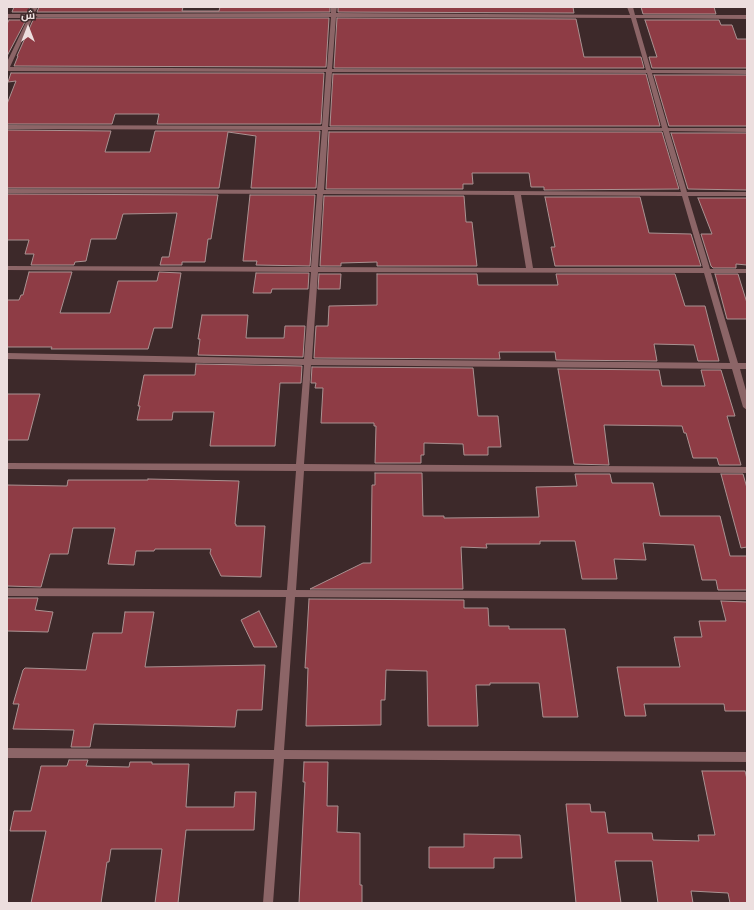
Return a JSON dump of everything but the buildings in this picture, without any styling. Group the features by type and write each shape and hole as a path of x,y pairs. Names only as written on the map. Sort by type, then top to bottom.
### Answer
{"street":[{"path":"35,7 7,68 747,72"},
{"path":"630,7 747,407"},
{"path":"268,903 334,11"},
{"path":"7,16 334,11 747,17"},
{"path":"7,127 747,130"},
{"path":"7,191 747,194"},
{"path":"517,193 530,270"},
{"path":"7,268 747,271"},
{"path":"7,356 307,362 747,366"},
{"path":"7,466 747,470"},
{"path":"7,592 747,596"},
{"path":"7,753 747,757"}]}
